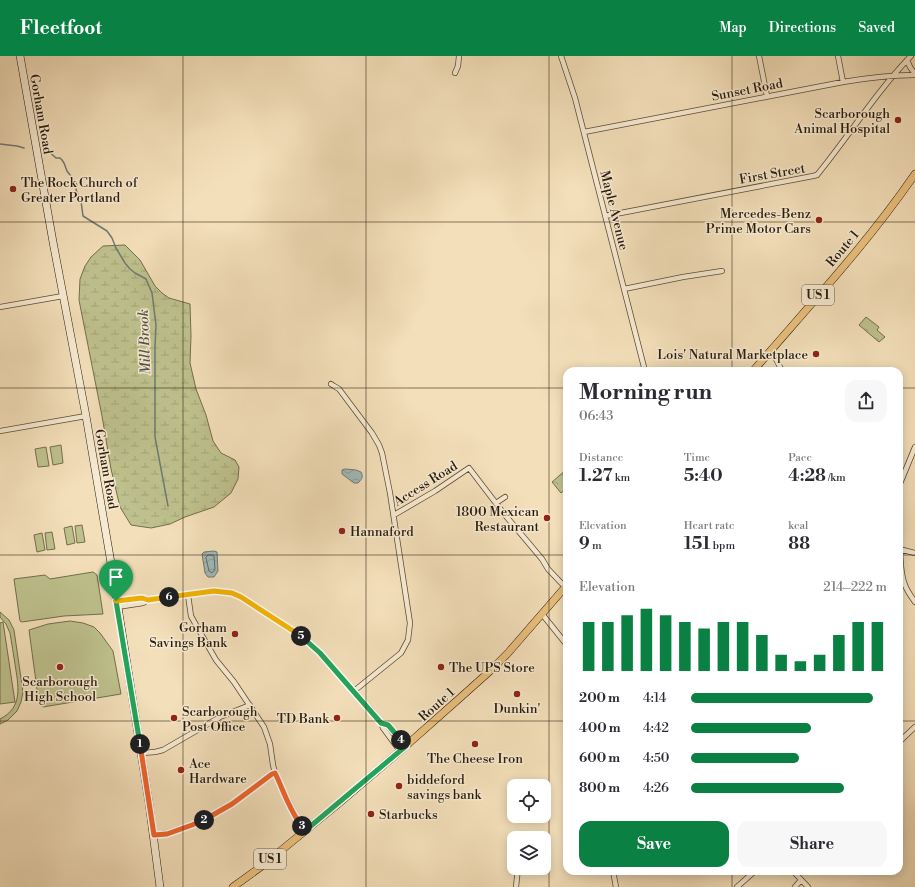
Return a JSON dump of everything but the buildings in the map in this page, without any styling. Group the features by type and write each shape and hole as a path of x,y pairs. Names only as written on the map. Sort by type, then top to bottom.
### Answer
{"main road":[{"name":"Gorham Road","path":"20,56 86,416 142,753 160,887"},
{"name":"Route 1","path":"756,367 862,244 891,208 915,174"},
{"name":"Route 1","path":"233,887 306,830 403,749 490,671 508,653 563,590"}],"street":[{"path":"454,73 458,66 459,56"},
{"name":"Maple Avenue","path":"561,56 575,98 644,367"},
{"path":"759,56 767,96"},
{"path":"838,56 843,82"},
{"path":"909,58 910,68 915,74"},
{"name":"First Street","path":"606,216 817,175 894,75 909,58"},
{"name":"Sunset Road","path":"584,132 843,82 876,77 915,74"},
{"path":"624,289 722,271"},
{"path":"0,307 63,296"},
{"path":"770,350 780,367"},
{"path":"331,384 339,389 369,429 379,445 384,458 410,629 405,647 398,656 354,691"},
{"path":"0,431 86,416"},
{"path":"903,476 915,447"},
{"name":"Access Road","path":"394,516 469,468 496,503"},
{"path":"505,497 496,503 542,559 548,569 563,583"},
{"path":"903,550 915,553"},
{"path":"903,584 915,602"},
{"path":"117,604 143,603 148,600 221,591 232,593 241,597 311,644 354,691 381,723 383,728 403,749"},
{"path":"188,595 191,616 216,660 234,682 262,723 270,744 275,773 298,821 306,830"},
{"path":"542,614 563,640"},
{"path":"142,753 163,750 220,717 250,705"},
{"path":"381,723 388,725 403,749"},
{"path":"903,738 915,727"},
{"path":"154,835 167,834 199,822 228,806 275,773"},
{"path":"516,887 517,875"},
{"path":"614,875 616,887"},
{"path":"737,887 750,875"},
{"path":"797,875 808,887"},
{"path":"794,887 801,880"}],"green space":[{"path":"125,245 140,260 155,286 162,293 169,298 190,304 190,363 196,389 206,415 213,441 221,453 235,460 239,467 238,479 231,493 214,507 170,524 151,528 131,525 120,507 111,469 79,300 80,279 85,266 91,257 103,246"},
{"path":"866,317 879,327 877,330 885,337 879,342 859,325"},
{"path":"61,445 63,463 53,465 50,447"},
{"path":"46,447 49,466 38,467 35,449"},
{"path":"563,472 563,491 561,493 552,482"},
{"path":"82,525 85,542 77,543 75,526"},
{"path":"72,526 75,543 67,545 64,528"},
{"path":"52,532 55,549 47,550 45,533"},
{"path":"42,533 45,550 37,552 34,535"},
{"path":"93,572 97,575 103,614 64,616 22,622 20,621 14,579 45,575 50,579"},
{"path":"0,612 9,620 14,630 23,692 17,711 8,720 0,724 0,719 8,714 16,702 18,687 10,633 6,624 0,617"},
{"path":"70,621 83,623 94,627 113,651 121,694 43,707 39,704 29,630 48,624"},
{"path":"3,622 15,702 0,704 0,623"}],"water":[{"path":"345,469 361,472 361,480 358,483 354,483 342,474 342,470"},
{"path":"204,552 217,552 218,571 214,577 208,577 205,573 202,554"}],"waterway":[{"name":"Mill Brook","path":"0,144 24,148"},
{"name":"Mill Brook","path":"45,148 56,158 60,158 62,160 67,171 76,183 76,190 81,201 83,216 107,231 125,263 135,273 146,279 152,293 156,325 155,437 168,506"}],"place":[{"name":"Scarborough Animal Hospital","path":"898,120"},
{"name":"The Rock Church of Greater Portland","path":"13,189"},
{"name":"Mercedes-Benz Prime Motor Cars","path":"819,220"},
{"name":"Lois' Natural Marketplace","path":"816,354"},
{"name":"1800 Mexican Restaurant","path":"547,518"},
{"name":"Hannaford","path":"342,531"},
{"name":"Gorham Savings Bank","path":"235,634"},
{"name":"Scarborough High School","path":"60,667"},
{"name":"The UPS Store","path":"441,667"},
{"name":"Dunkin'","path":"517,694"},
{"name":"Scarborough Post Office","path":"174,718"},
{"name":"TD Bank","path":"337,718"},
{"name":"The Cheese Iron","path":"475,744"},
{"name":"Ace Hardware","path":"181,770"},
{"name":"biddeford savings bank","path":"399,786"},
{"name":"Starbucks","path":"371,814"}],"route":[{"path":"214,591 232,593 241,597 302,637 314,647 381,723 388,725 406,746 306,830 298,821 275,773 228,806 199,822 167,834 154,835 116,601 142,598 148,600 214,591"}]}
